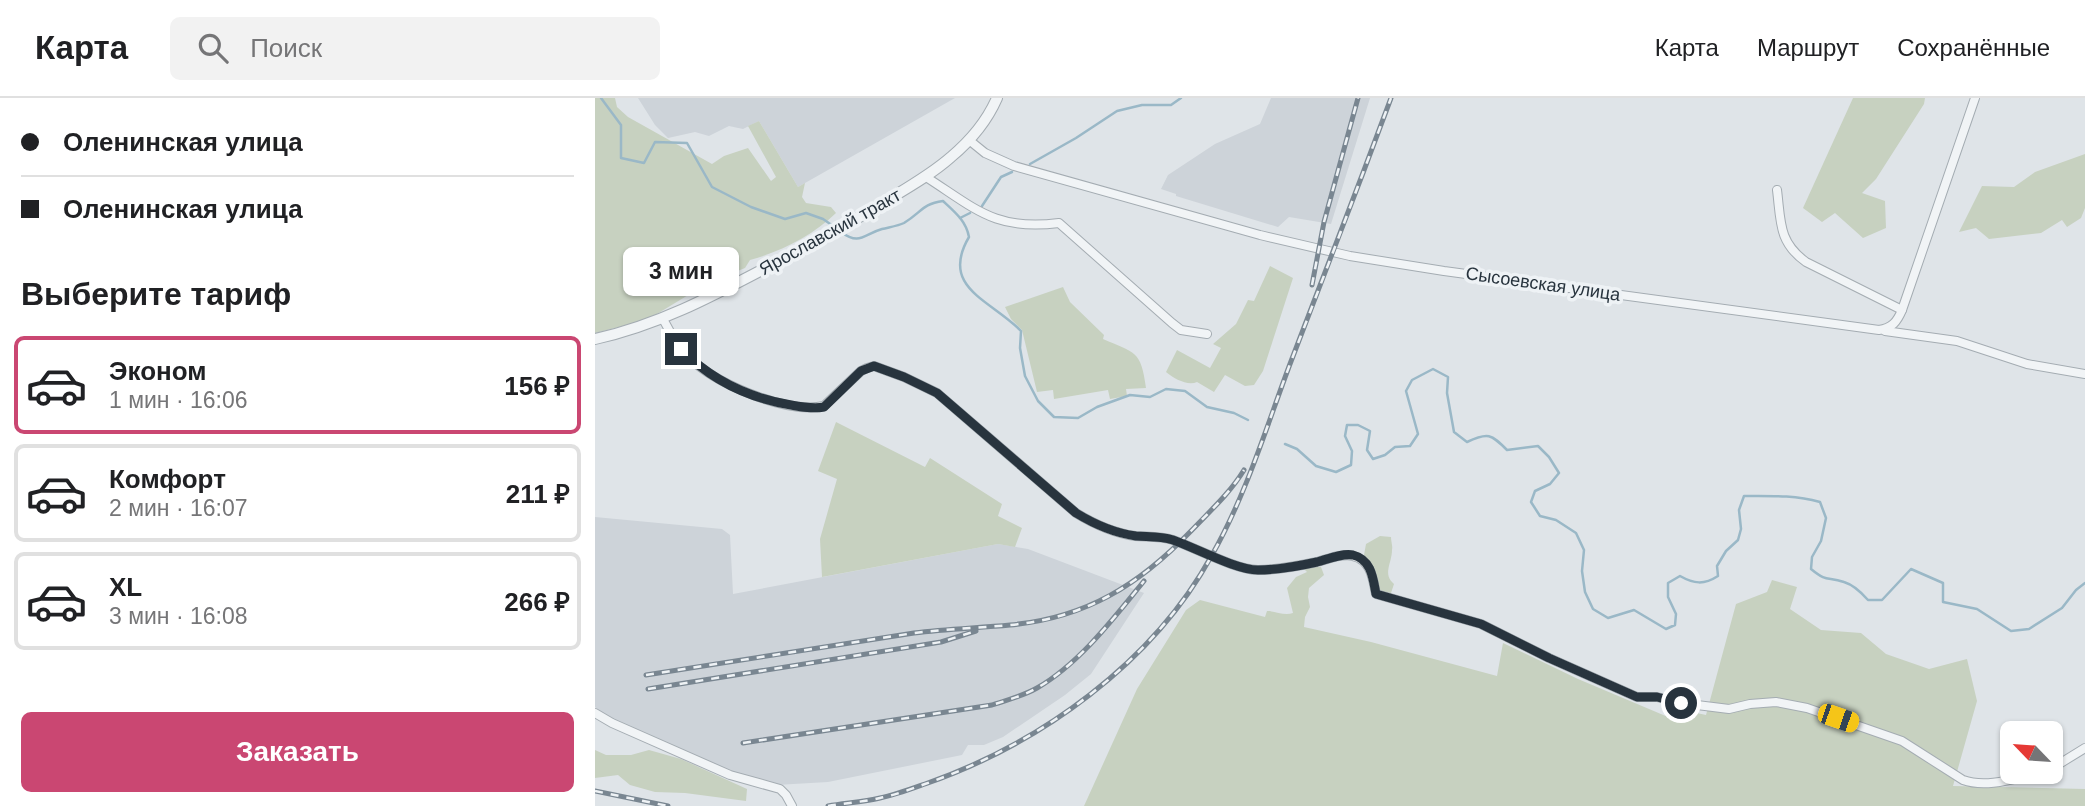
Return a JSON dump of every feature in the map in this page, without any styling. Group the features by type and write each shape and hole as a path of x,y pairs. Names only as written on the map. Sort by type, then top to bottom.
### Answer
{"street":[{"name":"Ярославский тракт","path":"595,339 623,333 663,319 848,225 926,177 951,158 987,118 997,98"},
{"path":"1914,334 1900,324 1901,313 1975,98"},
{"name":"Сысоевская улица","path":"969,140 985,153 1014,166 1260,235 1350,256 1958,341 2027,364 2085,374"},
{"path":"926,177 986,216 1036,226 1059,223 1181,330 1207,334"},
{"path":"1777,190 1782,232 1793,253 1901,313"},
{"path":"1879,330 1893,325 1901,313"},
{"path":"663,319 681,349 709,374 770,401 804,407 824,407 861,371 874,366 904,377 937,393 1076,513 1092,523 1112,530 1134,536 1169,539 1244,568 1258,570 1354,555 1364,561 1372,573 1376,594 1481,624 1637,697 1657,697 1728,709 1776,702 1807,708 1902,741 1963,780 1983,785 2000,781"},
{"path":"595,713 730,775 780,789 792,806"},
{"path":"2063,762 2085,748"}],"shaded area":[{"path":"638,98 955,98 798,187 759,121 743,129 729,126 709,136 695,132 668,138 655,125"},
{"path":"1271,98 1370,98 1331,224 1289,217 1278,227 1161,189 1168,175 1215,144 1260,124"},
{"path":"595,517 722,529 730,535 733,594 998,544 1028,549 1144,593 1091,674 1003,737 984,745 968,745 962,755 828,782 776,785 731,772 609,718 595,707"}],"green space":[{"path":"595,98 615,98 617,107 628,117 712,164 724,156 748,148 771,181 776,177 748,126 759,121 798,187 805,183 802,197 806,203 831,207 836,213 796,242 750,260 745,268 708,283 647,320 595,333"},
{"path":"1853,98 1925,98 1924,104 1876,179 1862,193 1885,201 1886,228 1863,238 1835,213 1822,222 1803,208"},
{"path":"2085,154 2085,208 2081,218 2067,227 2062,220 2041,233 1989,239 1976,228 1959,232 1982,186 2014,187 2035,172"},
{"path":"1270,266 1293,278 1263,371 1254,385 1245,386 1225,375 1214,392 1197,382 1181,381 1166,372 1177,350 1210,368 1221,348 1213,344 1236,324 1248,300 1254,301"},
{"path":"1063,287 1070,302 1104,335 1103,339 1135,354 1142,366 1146,388 1126,389 1127,396 1110,399 1108,390 1054,399 1053,390 1037,392 1022,330 1011,319 1005,307"},
{"path":"836,422 925,467 930,458 1002,504 998,516 1022,528 1015,547 998,544 822,577 820,539 837,479 818,471"},
{"path":"1380,536 1391,537 1388,572 1394,584 1391,593 1381,592 1370,563 1364,555 1366,544"},
{"path":"1321,567 1324,575 1309,588 1310,607 1304,627 1497,676 1503,643 1578,679 1668,717 1669,707 1706,715 1736,604 1767,592 1772,580 1797,587 1790,609 1821,630 1861,633 1886,654 1929,669 1967,659 1977,701 1953,786 2085,789 2085,806 1084,806 1137,689 1186,610 1200,600 1265,617 1267,611 1293,613 1287,588 1296,577 1307,572 1303,568"},
{"path":"595,750 606,755 631,755 649,750 681,759 747,789 746,801 655,792 630,785 618,775 595,778"}],"waterway":[{"path":"601,98 621,125 621,158 644,163 655,142 687,143 712,187 751,207 785,219 806,213 823,219 836,228"},
{"path":"1030,164 1117,111 1142,105 1171,105 1181,98"},
{"path":"982,206 1001,177 1012,172"},
{"path":"841,232 853,238 862,238 904,223 926,206 943,201 968,231 969,237 961,254 960,269 964,281 983,301 1021,331 1020,348 1025,376 1038,401 1054,417 1078,418 1097,407 1130,395 1150,397 1166,389 1185,391 1207,407 1234,413 1248,420"},
{"path":"960,218 970,213"},
{"path":"1285,444 1297,449 1316,466 1336,472 1351,465 1352,451 1345,436 1347,425 1358,425 1370,431 1367,450 1373,459 1385,455 1395,447 1410,446 1418,434 1406,391 1412,380 1433,369 1448,377 1447,393 1454,432 1467,442 1489,436 1507,450 1538,446 1549,457 1559,473 1550,484 1535,491 1531,502 1540,516 1556,520 1576,533 1584,550 1582,571 1585,592 1593,609 1608,618 1634,610 1666,629 1675,625 1676,614 1668,597 1668,583 1680,576 1699,582 1718,576 1717,566 1726,551 1738,540 1741,529 1739,510 1744,496 1792,497 1820,502 1826,518 1821,541 1812,557 1811,569 1824,578 1851,585 1868,600 1882,600 1911,569 1943,583 1943,602 1977,609 2011,631 2029,629 2062,608 2085,583"}],"railway":[{"path":"1312,285 1324,222 1358,98"},
{"path":"828,806 903,792 968,767 1010,747 1089,695 1126,664 1158,631 1187,594 1212,555 1235,509 1391,98"},
{"path":"646,675 914,633 1010,625 1063,615 1109,596 1151,567 1212,509 1244,470"},
{"path":"743,743 992,705 1026,693 1052,678 1081,653 1144,581"},
{"path":"648,689 941,642 976,631"},
{"path":"595,791 668,806"}],"route":[{"path":"681,349 709,374 731,386 770,401 804,407 824,407 861,371 874,366 937,393 1076,513 1092,523 1134,536 1169,539 1244,568 1258,570 1354,555 1364,561 1372,573 1376,594 1481,624 1637,697 1657,697 1681,703"}]}
